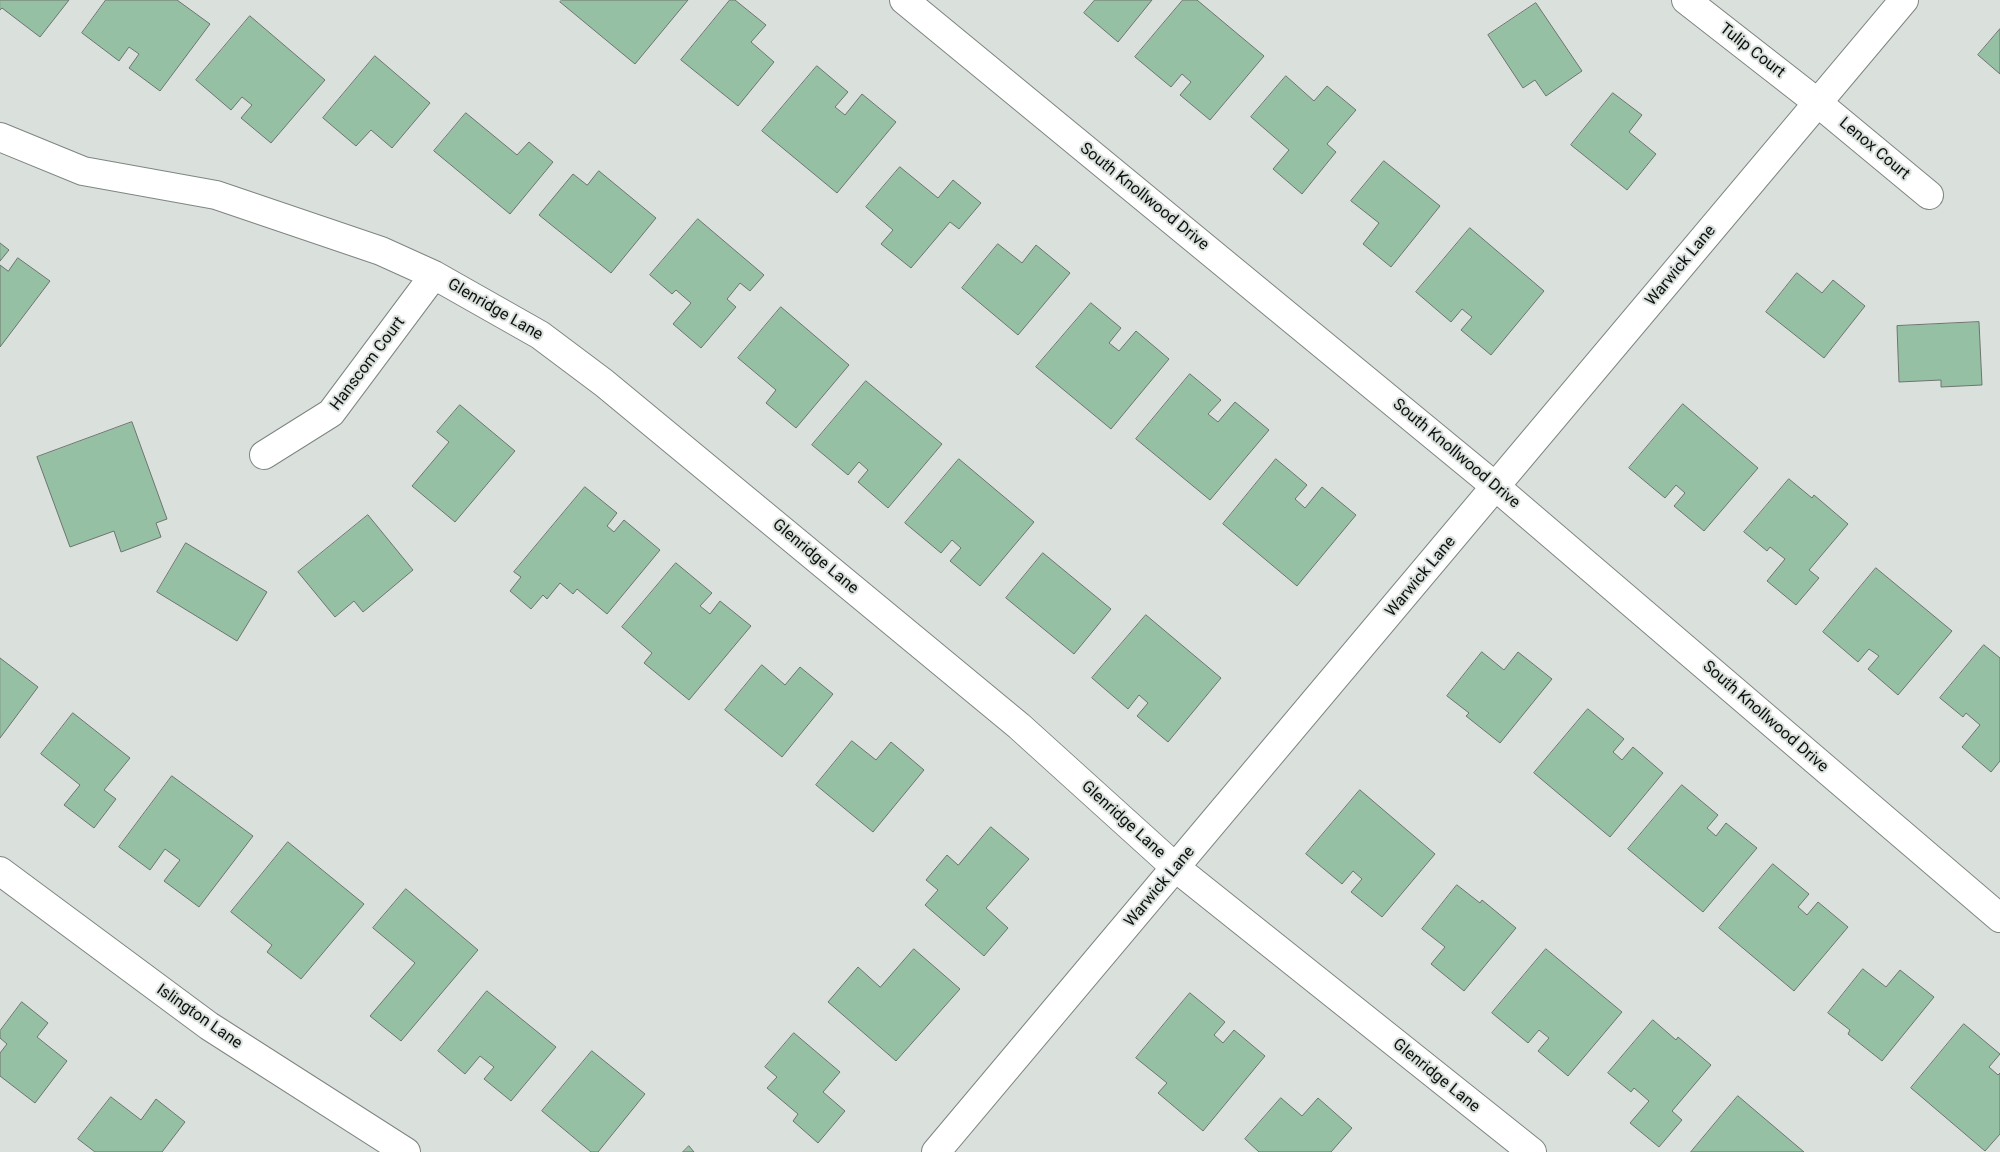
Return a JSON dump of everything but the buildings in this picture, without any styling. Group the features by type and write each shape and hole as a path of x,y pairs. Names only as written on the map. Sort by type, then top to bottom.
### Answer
{"street":[{"name":"South Knollwood Drive","path":"904,0 1496,487 2000,918"},
{"name":"Tulip Court","path":"1686,0 1818,103"},
{"name":"Warwick Lane","path":"936,1152 1904,0"},
{"name":"Lenox Court","path":"1818,103 1929,195"},
{"name":"Glenridge Lane","path":"0,137 83,171 216,195 381,250 434,275 540,335 604,383 1019,726 1176,868 1532,1152"},
{"name":"Hanscom Court","path":"264,455 331,413 434,275"},
{"name":"Islington Lane","path":"0,872 209,1026 406,1152"}]}
